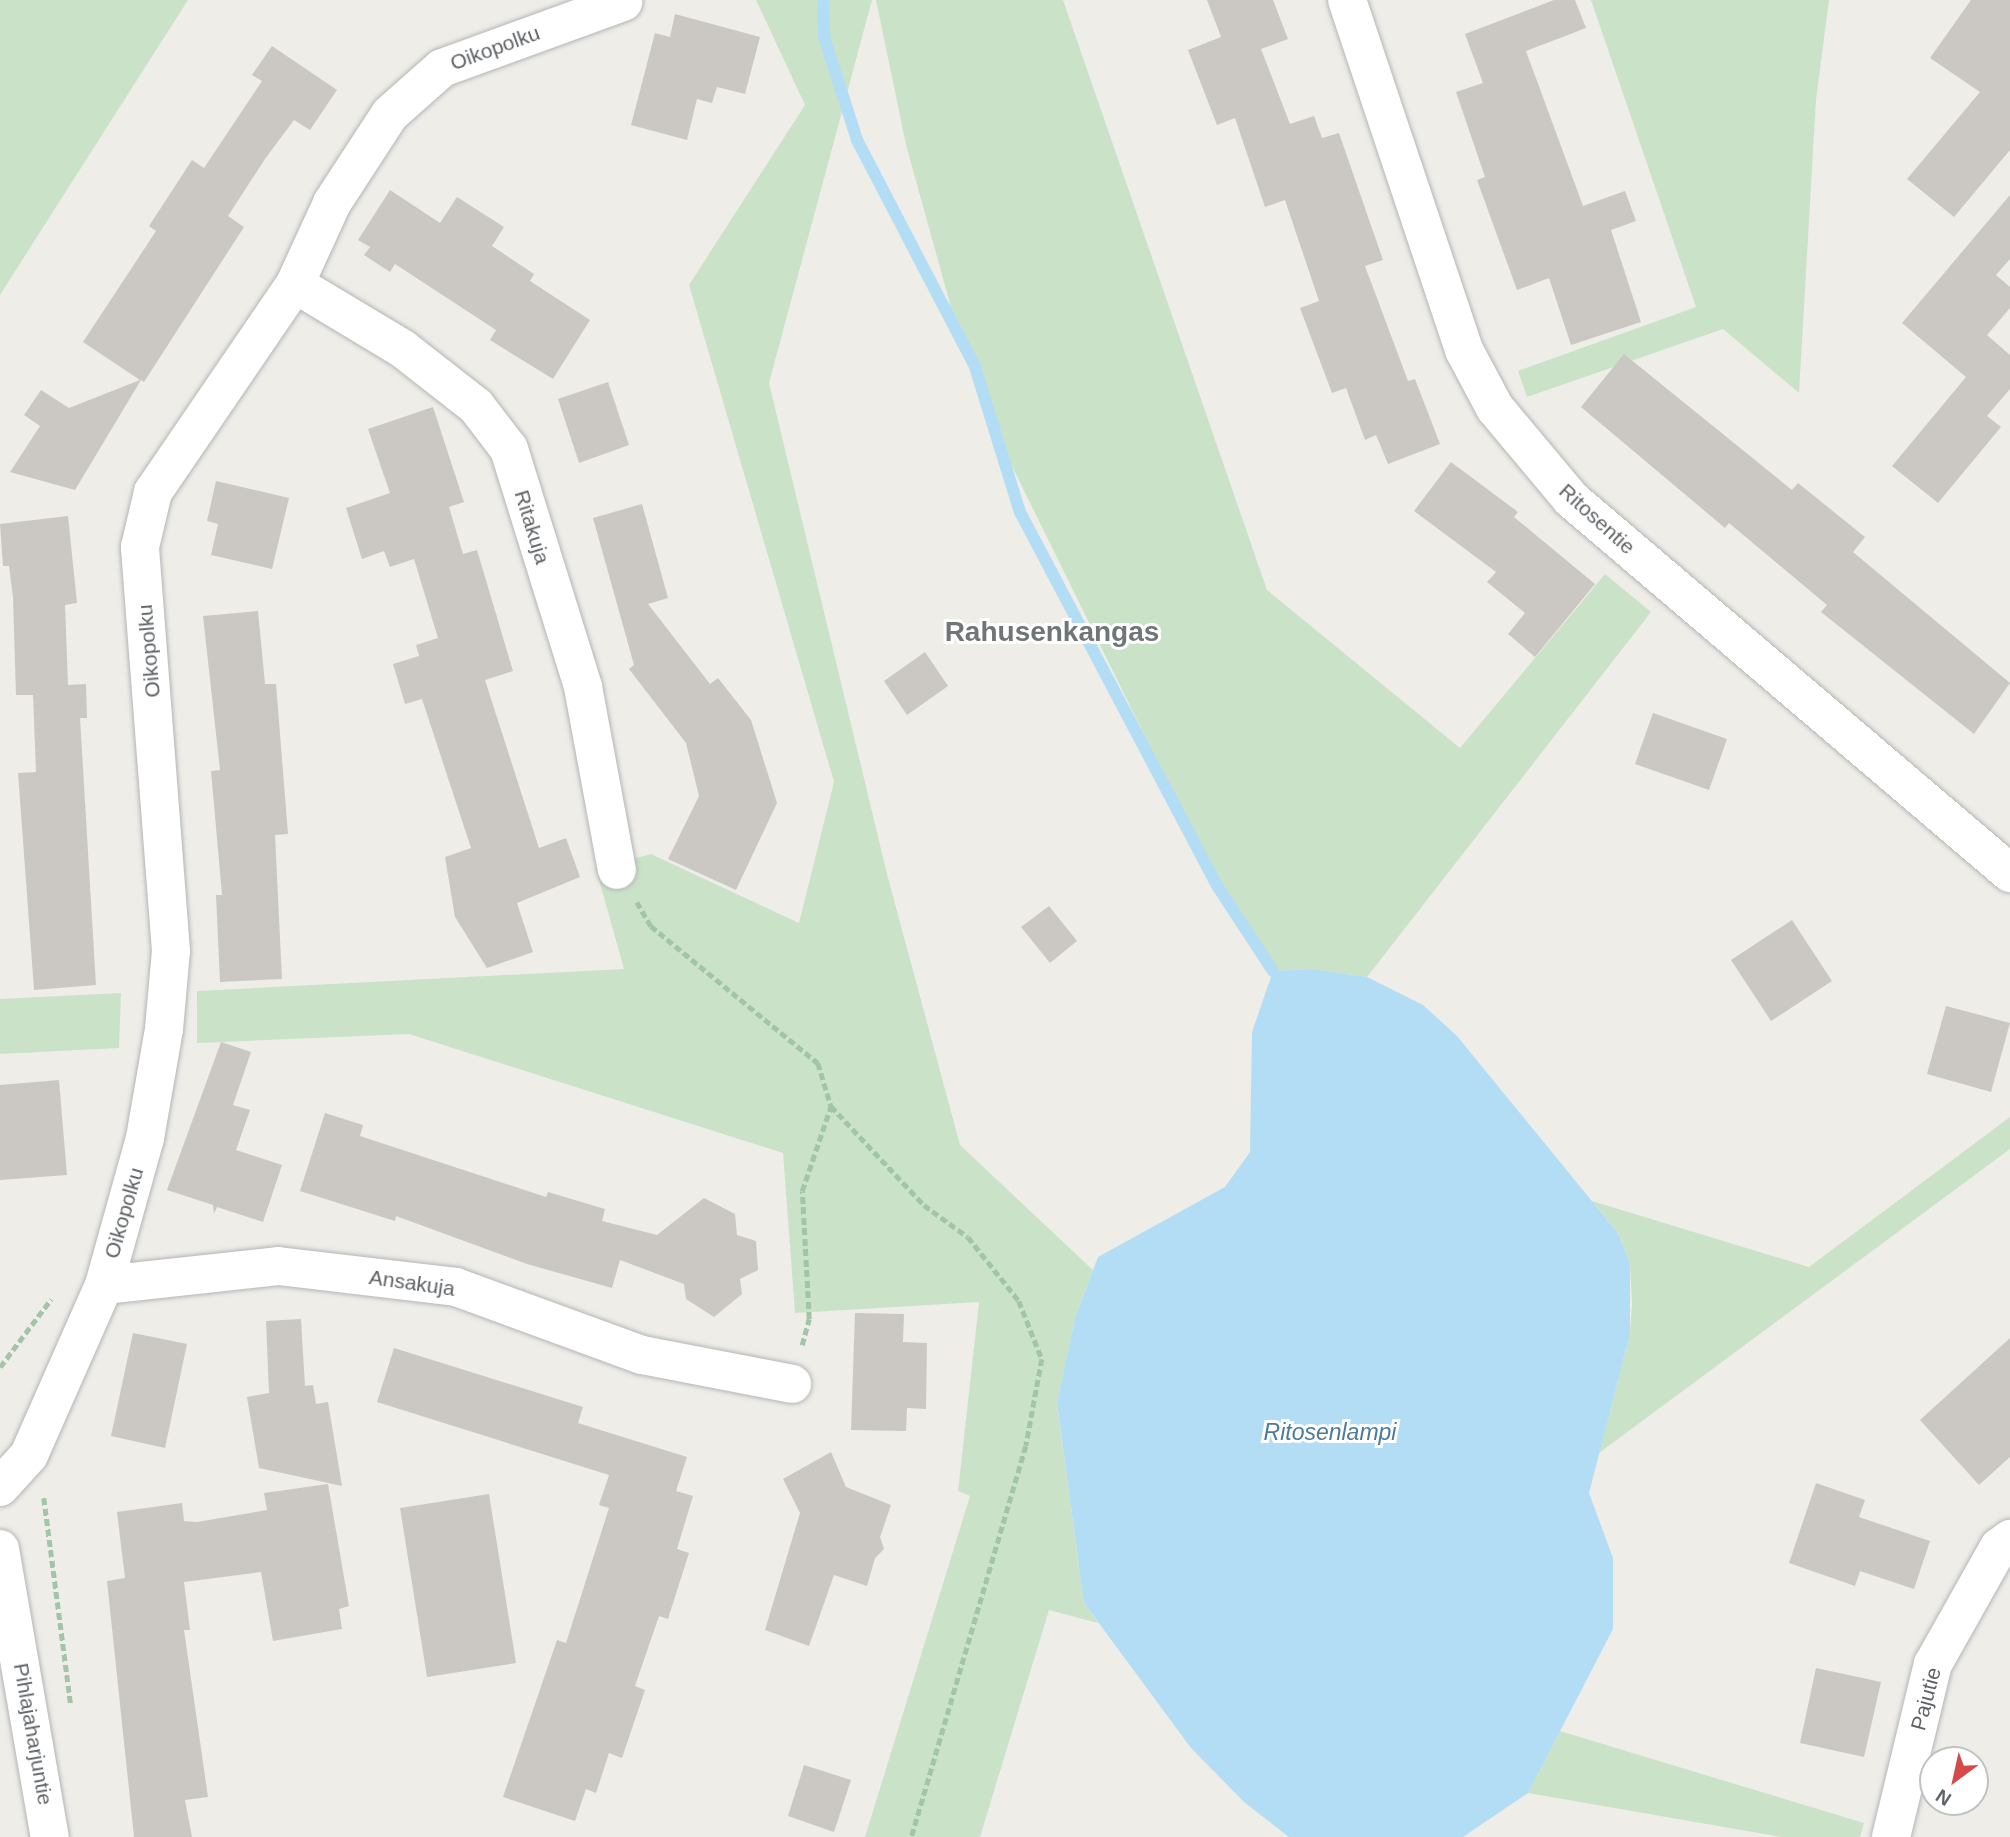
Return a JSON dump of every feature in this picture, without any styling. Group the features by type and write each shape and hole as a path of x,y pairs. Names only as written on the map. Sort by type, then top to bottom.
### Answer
{"street":[{"name":"Ritosentie","path":"1347,0 1464,349 1495,408 1571,499 2010,873"},
{"name":"Oikopolku","path":"0,1487 29,1455 104,1284 145,1138 164,1029 171,951 140,547 153,492 295,284 331,203 390,114 442,68 623,2"},
{"name":"Ritakuja","path":"295,284 403,349 476,406 509,449 583,687 617,870"},
{"name":"Ansakuja","path":"104,1284 278,1265 456,1287 642,1355 792,1384"},
{"name":"Pajutie","path":"1891,1837 1933,1664 1999,1547 2010,1539"},
{"name":"Pihlajaharjuntie","path":"0,1549 50,1837"}],"path":[{"path":"617,870 651,926 818,1063 831,1106 924,1205 968,1237 1019,1301 1042,1359 1026,1446 912,1837"},
{"path":"792,1384 809,1320 802,1191 831,1106"},
{"path":"0,1367 58,1289"},
{"path":"44,1485 73,1718"}],"green space":[{"path":"0,0 188,0 0,295"},
{"path":"756,0 872,0 769,383 887,874 960,1145 1093,1270 1075,1318 1057,1404 1084,1603 1098,1623 1049,1610 980,1837 865,1837 970,1496 958,1491 979,1302 795,1313 783,1153 409,1034 197,1043 197,991 624,969 596,869 651,854 799,923 834,782 689,285 805,105"},
{"path":"876,0 1063,0 1267,590 1460,748 1605,574 1651,612 1367,977 1312,969 1273,971 1193,834 1010,462 952,311 906,145"},
{"path":"1591,0 1829,0 1816,100 1799,393 1723,329 1527,397 1518,371 1696,307"},
{"path":"121,993 119,1048 0,1054 0,999"},
{"path":"2010,1117 2010,1149 1599,1453 1630,1334 1632,1304 1630,1263 1618,1233 1592,1201 1809,1267"},
{"path":"1560,1731 1864,1823 1860,1837 1781,1837 1528,1793"}],"water":[{"name":"Ritosenlampi","path":"1312,969 1367,977 1423,1005 1457,1036 1618,1233 1630,1263 1630,1334 1589,1493 1613,1558 1613,1629 1528,1793 1463,1837 1289,1837 1244,1802 1191,1748 1084,1603 1057,1403 1075,1318 1098,1257 1225,1187 1250,1152 1252,1032 1273,971"}],"building":[{"path":"1207,0 1273,0 1288,39 1261,49 1290,124 1314,116 1322,138 1339,133 1383,260 1365,266 1408,381 1415,379 1440,444 1388,464 1376,435 1365,440 1346,388 1332,393 1300,308 1319,301 1285,200 1265,207 1235,118 1217,125 1188,50 1221,37"},
{"path":"1554,0 1575,0 1586,28 1526,51 1583,206 1625,191 1636,221 1611,230 1641,322 1571,345 1549,278 1517,290 1477,180 1485,177 1456,92 1483,83 1465,34"},
{"path":"1971,0 2010,0 2010,150 1954,217 1907,179 1980,92 1930,58"},
{"path":"675,14 760,37 745,94 717,87 712,103 697,99 687,140 631,125 655,33 670,37"},
{"path":"272,46 337,90 310,130 294,120 265,159 228,216 244,227 144,382 141,380 75,490 10,472 40,426 24,415 41,390 69,408 140,380 83,342 156,231 149,226 192,160 204,168 262,81 252,75"},
{"path":"390,190 440,223 457,197 504,227 492,246 534,274 530,281 590,320 553,379 490,340 496,330 395,264 390,272 364,255 370,247 358,240"},
{"path":"2010,195 2010,259 1996,275 2010,287 2010,308 1987,335 2010,355 2010,389 1987,416 2001,427 1938,503 1892,466 1966,377 1902,323"},
{"path":"1624,354 1792,490 1798,483 1865,537 1853,552 2010,683 1974,734 1821,612 1827,605 1729,523 1725,528 1581,407"},
{"path":"608,382 629,445 579,463 558,399"},
{"path":"433,407 464,502 449,507 463,554 477,550 513,671 485,680 539,848 566,838 580,877 517,903 533,952 487,968 455,917 445,857 471,848 422,699 405,704 393,664 419,656 416,645 438,638 414,559 390,567 384,551 362,559 346,508 390,493 368,429"},
{"path":"1451,462 1518,512 1514,517 1595,584 1535,657 1508,634 1525,613 1487,582 1496,572 1414,511"},
{"path":"216,481 289,498 272,569 211,555 218,524 207,521"},
{"path":"642,504 668,598 648,604 710,684 718,678 751,720 777,803 736,890 668,859 699,796 686,743 629,669 634,665 593,518"},
{"path":"68,516 77,603 65,605 68,685 86,684 87,718 80,718 96,985 34,990 18,773 36,772 33,695 16,695 13,597 9,566 3,566 0,524"},
{"path":"258,611 265,684 276,684 288,834 275,835 282,979 220,982 216,895 222,895 211,771 220,770 203,616"},
{"path":"925,652 948,686 907,715 884,681"},
{"path":"1653,713 1727,739 1709,790 1635,764"},
{"path":"1049,906 1077,941 1050,963 1021,927"},
{"path":"1792,920 1832,981 1771,1021 1731,960"},
{"path":"1946,1006 2010,1023 1991,1092 1927,1074"},
{"path":"221,1042 251,1052 233,1105 250,1110 236,1150 282,1165 263,1222 217,1207 214,1214 213,1205 167,1190"},
{"path":"59,1080 67,1175 0,1180 0,1085"},
{"path":"325,1113 363,1125 360,1136 546,1197 548,1192 605,1209 602,1221 657,1235 704,1198 735,1214 737,1235 756,1241 758,1270 740,1279 742,1294 714,1317 686,1299 684,1284 620,1260 612,1288 527,1264 396,1216 395,1221 300,1191"},
{"path":"855,1313 904,1314 903,1342 927,1343 926,1409 907,1408 906,1431 851,1430"},
{"path":"301,1319 305,1386 313,1385 316,1404 328,1402 342,1486 259,1468 247,1397 269,1393 266,1321"},
{"path":"133,1333 187,1344 165,1448 111,1436"},
{"path":"2010,1338 2010,1457 1979,1485 1920,1420"},
{"path":"394,1348 583,1407 578,1423 687,1457 676,1491 693,1496 677,1549 689,1553 668,1619 659,1616 635,1686 645,1690 622,1758 609,1753 596,1793 586,1789 575,1821 503,1797 557,1640 566,1643 609,1508 599,1505 609,1475 377,1402"},
{"path":"831,1452 846,1487 891,1505 880,1537 884,1549 875,1558 867,1586 834,1575 809,1646 765,1630 800,1513 783,1479"},
{"path":"1816,1483 1865,1500 1859,1517 1930,1541 1914,1589 1860,1571 1855,1586 1789,1563"},
{"path":"328,1484 349,1606 339,1609 342,1629 273,1641 261,1572 184,1582 190,1630 184,1630 208,1797 185,1800 192,1837 134,1837 107,1581 125,1578 117,1512 182,1503 184,1521 197,1522 267,1510 264,1493"},
{"path":"489,1494 516,1663 427,1677 400,1508"},
{"path":"1816,1668 1881,1682 1864,1757 1800,1743"},
{"path":"804,1765 851,1780 834,1832 788,1816"}],"waterway":[{"path":"823,0 824,37 857,140 975,367 1020,512 1218,887 1273,971"}],"district":[{"name":"Rahusenkangas","path":"1052,632"}]}
